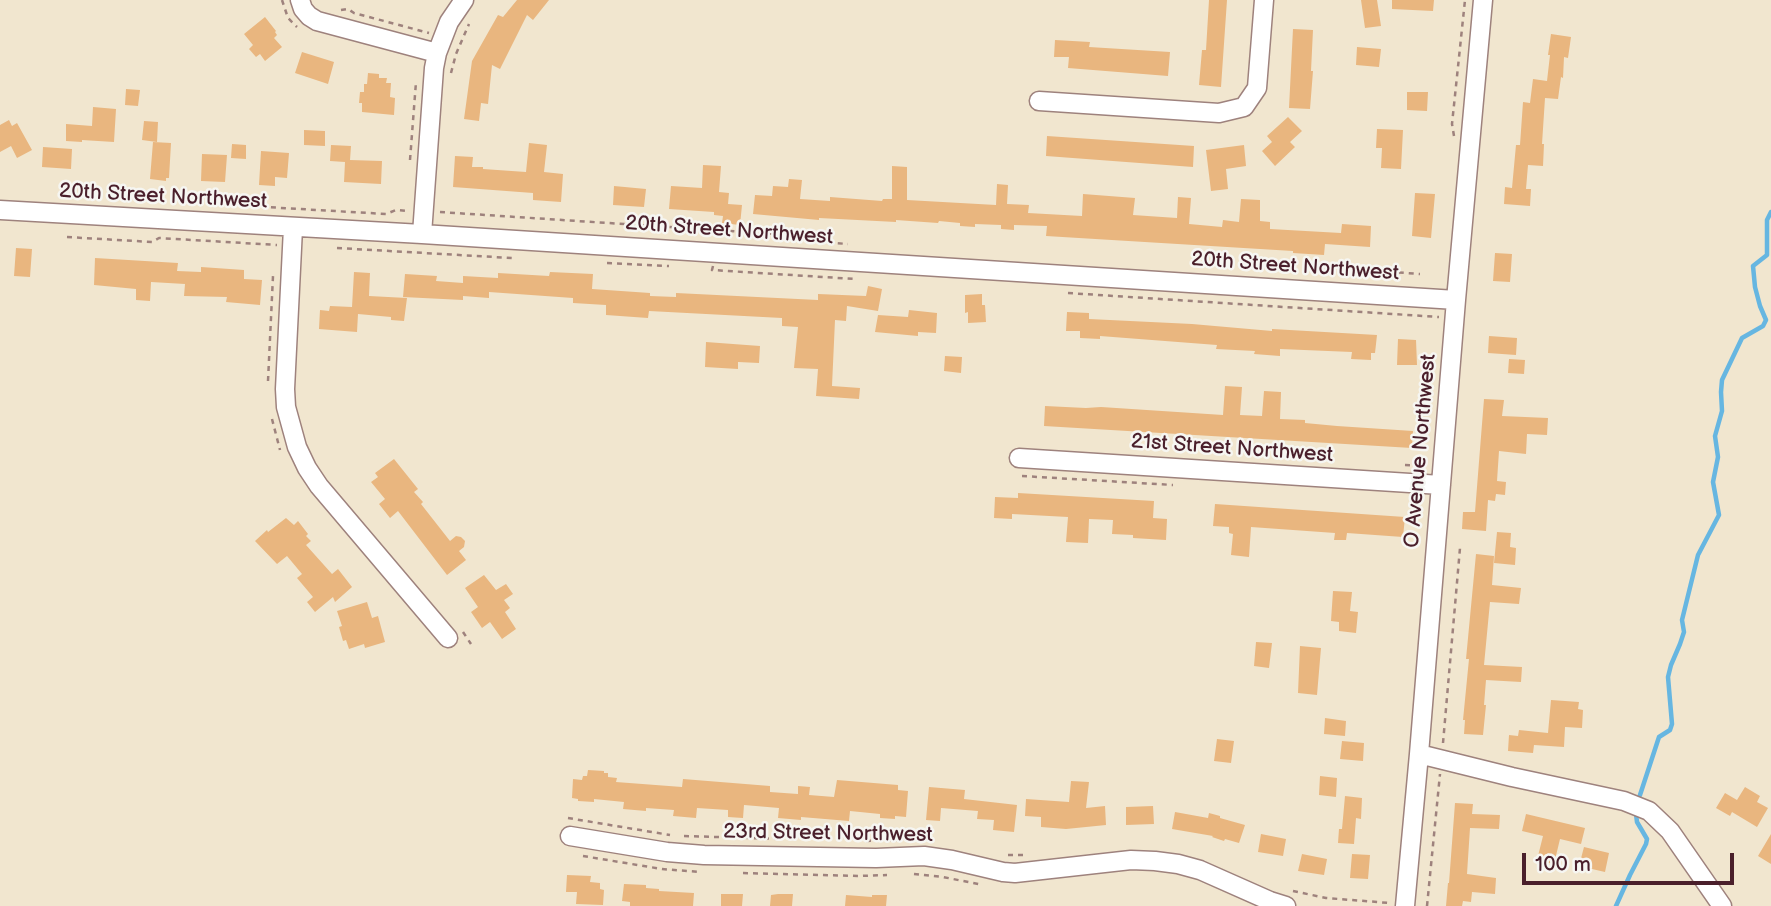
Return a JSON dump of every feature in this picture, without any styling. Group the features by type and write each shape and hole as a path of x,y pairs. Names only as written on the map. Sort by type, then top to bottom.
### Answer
{"street":[{"path":"300,0 303,9 317,21 437,53"},
{"path":"422,234 432,80 437,53 449,22 464,0"},
{"path":"1039,101 1219,113 1244,107 1257,88 1264,0"},
{"name":"O Avenue Northwest","path":"1405,906 1483,0"},
{"name":"20th Street Northwest","path":"0,210 1456,300"},
{"path":"293,228 285,388 286,407 297,447 319,486 448,638"},
{"name":"21st Street Northwest","path":"1019,458 1441,485"},
{"path":"1419,754 1624,801 1649,811 1670,831 1722,906"},
{"name":"23rd Street Northwest","path":"570,836 692,854 876,858 924,856 1003,873 1155,860 1200,870 1286,906"}],"path":[{"path":"1455,143 1452,124 1465,0"},
{"path":"334,8 348,9 354,13 435,34"},
{"path":"449,84 456,54 471,19"},
{"path":"231,205 386,214 396,210 415,211"},
{"path":"433,212 821,237 834,243 852,244"},
{"path":"67,237 152,242 159,238 277,245"},
{"path":"337,248 512,258"},
{"path":"607,263 669,267"},
{"path":"712,270 855,279"},
{"path":"1338,276 1352,276 1365,270 1420,274"},
{"path":"1068,293 1446,317"},
{"path":"1443,750 1460,548"},
{"path":"1427,906 1437,784 1441,768"},
{"path":"583,856 662,869 705,872"},
{"path":"733,873 888,875"},
{"path":"909,873 984,885"}],"building":[{"path":"517,0 549,0 533,20 527,15 500,69 492,65 488,104 481,103 479,121 464,119 472,61 498,15 503,17"},
{"path":"1209,0 1227,0 1221,87 1199,85 1202,50 1206,50"},
{"path":"1361,0 1377,0 1381,26 1365,28"},
{"path":"1392,0 1434,0 1433,11 1392,9"},
{"path":"265,17 276,31 274,38 282,47 265,61 260,54 256,57 249,49 253,45 244,34"},
{"path":"1293,29 1313,30 1310,109 1289,108"},
{"path":"1551,34 1571,37 1568,58 1564,57 1558,99 1545,98 1543,166 1528,165 1526,189 1531,189 1530,206 1504,204 1505,187 1512,188 1516,145 1520,145 1523,102 1530,103 1533,79 1547,81"},
{"path":"1055,40 1090,42 1089,47 1170,52 1168,76 1068,68 1069,57 1054,57"},
{"path":"1357,47 1381,49 1379,67 1356,65"},
{"path":"302,52 334,62 328,84 295,73"},
{"path":"368,73 379,74 379,78 387,78 386,83 391,83 390,97 395,98 394,115 362,112 360,92 364,92"},
{"path":"126,89 140,90 138,106 125,105"},
{"path":"1407,92 1428,92 1427,111 1407,110"},
{"path":"93,107 116,109 114,142 66,141 66,124 92,126"},
{"path":"1288,117 1302,131 1290,142 1295,147 1275,166 1262,151 1272,142 1267,136"},
{"path":"9,120 12,126 17,123 32,150 17,158 11,146 0,152 0,125"},
{"path":"144,121 158,122 157,142 142,140"},
{"path":"1377,129 1403,130 1401,169 1381,168 1382,148 1376,148"},
{"path":"304,130 325,131 325,146 304,145"},
{"path":"1047,136 1194,146 1193,167 1046,156"},
{"path":"153,142 171,143 169,178 166,178 166,181 150,179"},
{"path":"529,143 547,145 544,172 563,174 561,202 533,200 533,193 453,187 455,156 473,157 472,167 526,172"},
{"path":"232,144 246,145 246,159 231,158"},
{"path":"331,145 351,146 350,160 382,161 381,184 344,182 345,162 330,161"},
{"path":"1244,145 1246,166 1226,169 1228,189 1211,191 1206,150"},
{"path":"43,147 72,149 71,169 42,167"},
{"path":"261,151 289,153 287,178 275,177 275,186 259,185"},
{"path":"202,154 227,155 225,182 201,181"},
{"path":"703,165 721,166 719,192 729,193 728,204 742,205 740,225 722,223 723,216 714,215 714,212 669,209 671,186 702,188"},
{"path":"892,166 907,167 907,200 996,205 997,184 1008,185 1007,204 1029,205 1028,213 1082,216 1083,194 1135,198 1133,215 1177,218 1178,197 1191,198 1189,224 1222,227 1223,220 1239,222 1241,199 1260,200 1260,221 1270,222 1270,229 1341,233 1342,224 1371,226 1370,247 1325,244 1324,255 1046,236 1047,226 1014,225 1014,230 1001,229 1001,225 975,224 975,227 939,221 819,220 753,214 755,195 772,196 773,186 788,187 789,179 802,180 800,199 892,199"},
{"path":"614,186 646,189 644,207 613,205"},
{"path":"1415,193 1435,194 1431,238 1412,236"},
{"path":"16,248 32,249 30,277 14,276"},
{"path":"1495,253 1512,254 1510,282 1493,281"},
{"path":"95,258 178,263 177,271 201,272 201,267 244,270 244,279 262,280 260,305 226,302 227,297 184,296 185,284 151,282 150,301 136,300 136,289 94,285"},
{"path":"354,272 370,273 369,296 407,298 404,321 358,314 357,332 319,329 320,310 329,311 330,306 352,307"},
{"path":"550,272 593,274 592,289 650,293 650,296 676,297 676,293 818,300 818,294 866,296 868,286 882,289 878,311 847,306 846,321 835,320 832,386 860,388 859,399 816,396 818,369 794,368 798,327 782,326 782,318 649,311 648,318 606,315 606,305 573,303 573,298 489,292 489,298 463,296 463,300 403,297 405,274 437,276 436,281 463,283 463,276 498,278 498,273 549,276"},
{"path":"982,294 986,322 968,323 965,295"},
{"path":"909,310 937,313 936,333 918,332 918,336 875,332 878,315 908,317"},
{"path":"1067,312 1089,313 1089,319 1377,335 1375,353 1371,353 1371,360 1351,359 1352,352 1280,349 1280,356 1254,354 1255,351 1216,349 1217,345 1100,336 1100,339 1080,338 1080,331 1066,331"},
{"path":"1489,336 1517,338 1516,355 1488,353"},
{"path":"1398,339 1416,340 1417,365 1397,365"},
{"path":"706,342 760,346 759,363 738,362 738,369 705,367"},
{"path":"945,356 962,357 961,373 944,371"},
{"path":"1509,359 1525,360 1524,374 1508,373"},
{"path":"1225,386 1242,387 1240,415 1262,416 1264,391 1281,392 1280,419 1413,431 1412,448 1044,426 1045,406 1223,415"},
{"path":"1484,399 1504,400 1502,416 1548,418 1547,435 1527,434 1526,454 1499,451 1497,481 1506,482 1505,495 1496,494 1495,501 1488,500 1486,531 1462,529 1463,512 1475,512"},
{"path":"394,459 418,489 414,492 423,502 421,504 450,541 456,536 465,541 464,547 459,551 466,560 447,575 398,511 390,518 379,504 385,499 371,482 378,477 375,473"},
{"path":"1018,493 1154,501 1153,518 1167,519 1166,540 1112,534 1113,520 1089,519 1088,543 1066,542 1068,517 1012,514 1012,519 994,518 995,497 1018,498"},
{"path":"1215,504 1405,517 1403,537 1347,533 1346,540 1334,540 1335,533 1251,527 1249,557 1231,555 1233,534 1229,533 1229,527 1213,526"},
{"path":"286,518 294,525 298,521 311,541 306,545 332,574 338,569 352,587 335,602 333,597 315,612 307,602 313,597 297,578 302,574 287,556 277,564 255,541"},
{"path":"1497,532 1511,533 1510,547 1516,548 1515,565 1494,563"},
{"path":"1476,554 1494,556 1492,585 1521,588 1519,604 1490,602 1484,665 1522,667 1521,682 1486,680 1483,735 1464,734 1463,720"},
{"path":"484,575 496,590 506,584 513,594 504,600 510,608 505,612 516,629 502,639 490,622 482,628 471,612 478,607 465,588"},
{"path":"1333,591 1352,592 1350,611 1358,612 1356,633 1339,631 1339,622 1331,621"},
{"path":"367,602 372,618 378,616 385,642 349,649 346,640 343,641 337,611"},
{"path":"1256,642 1272,643 1269,668 1254,666"},
{"path":"1300,646 1321,648 1317,695 1298,693"},
{"path":"1551,700 1579,702 1578,709 1583,710 1582,728 1565,727 1564,747 1534,745 1533,753 1508,751 1509,735 1518,736 1519,730 1548,733"},
{"path":"1325,718 1346,721 1345,736 1324,734"},
{"path":"1217,739 1234,741 1231,763 1214,761"},
{"path":"1342,741 1364,743 1363,761 1340,759"},
{"path":"588,770 604,771 608,773 608,777 617,778 616,782 682,787 683,779 770,786 770,792 798,794 798,786 810,787 809,795 834,797 837,780 898,785 898,790 908,791 906,817 880,818 880,814 850,811 849,821 801,817 801,820 778,818 779,808 744,805 743,818 728,817 728,810 697,808 696,818 673,816 674,810 623,809 624,802 594,799 594,802 578,801 572,798 573,779 582,780 583,776 587,776"},
{"path":"1320,776 1337,778 1336,797 1319,795"},
{"path":"1071,781 1089,782 1086,808 1105,806 1106,825 1066,829 1041,827 1041,817 1025,816 1026,799 1069,802"},
{"path":"929,787 965,790 964,799 1017,805 1014,832 993,830 994,820 977,819 978,811 941,808 940,821 926,820"},
{"path":"1745,787 1760,796 1757,802 1768,808 1757,827 1732,812 1730,816 1716,808 1725,793 1737,800"},
{"path":"1345,796 1362,798 1361,819 1356,818 1354,844 1338,843"},
{"path":"1455,803 1473,804 1472,814 1500,815 1499,829 1470,828 1467,874 1496,878 1495,894 1472,892 1471,902 1463,901 1462,906 1446,906 1449,883"},
{"path":"1153,806 1154,824 1126,825 1126,807"},
{"path":"1175,812 1208,818 1209,813 1245,825 1239,843 1225,839 1224,841 1213,836 1172,829"},
{"path":"1526,814 1585,828 1581,844 1560,839 1554,864 1537,860 1543,836 1522,831"},
{"path":"1261,834 1286,839 1283,856 1258,852"},
{"path":"1771,834 1771,864 1758,856"},
{"path":"1584,847 1609,853 1605,872 1579,866"},
{"path":"1302,854 1327,859 1324,875 1298,871"},
{"path":"1352,854 1370,855 1368,879 1350,878"},
{"path":"567,875 591,876 590,882 600,883 600,889 604,890 603,905 576,904 577,892 566,892"},
{"path":"624,884 646,885 646,888 659,891 694,893 693,906 630,906 630,902 622,901"},
{"path":"721,894 743,894 742,906 721,906"},
{"path":"793,894 792,906 770,906 771,895"},
{"path":"846,895 887,895 886,906 845,906"}],"waterway":[{"path":"1640,795 1659,737 1670,730 1672,724 1668,677 1684,632 1682,620 1698,555 1719,515 1713,482 1718,457 1715,436 1722,411 1722,380 1742,338 1763,326 1766,320 1755,287 1753,266 1767,255 1767,220 1771,212"},
{"path":"1616,906 1646,844 1647,839 1637,822 1636,814"}]}
